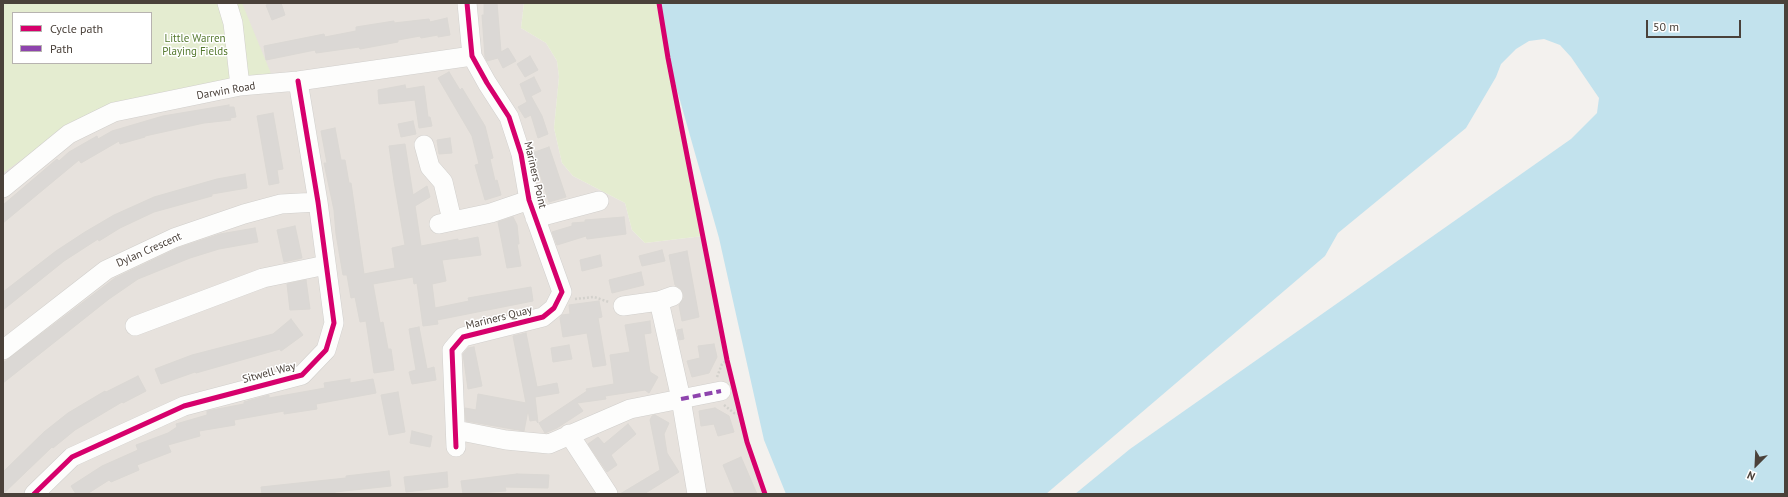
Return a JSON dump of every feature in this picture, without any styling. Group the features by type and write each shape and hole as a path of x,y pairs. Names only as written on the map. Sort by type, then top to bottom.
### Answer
{"street":[{"path":"227,3 233,23 240,86"},
{"name":"Mariners Point","path":"467,3 472,56 509,117 521,154 529,200 562,292 554,308"},
{"name":"Darwin Road","path":"3,188 69,134 114,112 240,86 298,81 472,56"},
{"name":"Sitwell Way","path":"34,494 72,457 184,406 302,375 326,350 334,323 318,202 298,81"},
{"name":"Mariners Point","path":"424,145 430,167 443,182 446,194 446,222 491,213 529,200"},
{"path":"535,218 599,201"},
{"name":"Dylan Crescent","path":"3,350 106,270 160,244 237,216 280,204 318,202"},
{"path":"135,326 262,278 326,265"},
{"path":"623,306 666,299 695,494"},
{"name":"Mariners Quay","path":"554,308 543,317 463,337 452,350 456,438 506,440 548,444 630,409 721,391"},
{"path":"569,434 608,494"}],"path":[{"path":"554,308 572,300 594,297 623,306"},
{"path":"725,353 728,368"},
{"path":"738,407 742,421"}],"shaded area":[{"path":"3,3 524,3 521,28 546,43 557,61 559,77 554,128 562,163 573,176 625,203 632,230 645,243 703,236 727,360 740,414 765,494 3,494"}],"green space":[{"name":"Little Warren Playing Fields","path":"3,3 242,3 272,76 116,107 78,119 3,173"},
{"path":"524,3 659,3 668,58 703,236 645,243 632,230 625,203 573,176 562,163 554,128 559,77 557,61 546,43 521,28"}],"water":[{"path":"659,3 1785,3 1785,494 786,494 764,440 719,238 668,58"}],"pier":[{"path":"1544,39 1560,45 1571,57 1599,98 1597,113 1571,139 1130,449 1075,494 1046,494 1325,256 1338,233 1466,128 1496,77 1501,64 1516,49 1529,41"}],"building":[{"path":"281,3 285,15 272,20 266,5"},
{"path":"484,3 497,3 501,52 508,48 516,61 503,68 498,58 487,61 485,57 482,15 484,15"},
{"path":"447,18 450,35 438,37 438,35 421,38 420,36 398,40 398,42 360,49 359,47 316,53 315,50 266,60 264,46 324,34 325,37 356,31 356,27 394,21 394,23 429,19 430,22"},
{"path":"530,56 538,70 525,77 517,64"},
{"path":"449,72 460,90 462,88 485,126 493,158 490,159 495,181 497,180 501,195 485,200 475,165 479,164 472,136 438,78"},
{"path":"534,77 541,91 531,96 542,116 548,134 538,138 531,115 525,118 518,107 527,102 520,84"},
{"path":"405,85 406,89 424,86 428,117 430,117 432,126 419,128 415,100 379,104 378,90"},
{"path":"229,105 229,107 234,107 236,117 230,118 231,120 204,123 145,136 120,144 119,141 81,163 79,160 3,223 3,205 57,159 59,161 69,152 97,136 98,139 112,131 163,116"},
{"path":"273,113 283,169 277,170 279,183 269,185 257,116"},
{"path":"413,121 416,134 401,137 398,124"},
{"path":"335,128 341,160 345,160 349,183 351,183 364,274 395,268 392,248 405,245 389,146 405,144 413,195 427,186 430,197 415,206 421,246 478,237 481,255 442,260 446,281 432,284 435,308 469,301 468,298 531,287 533,301 437,320 438,324 423,326 417,283 414,284 413,277 373,284 380,323 383,322 388,349 391,349 394,370 374,373 366,321 360,322 355,297 351,298 347,275 343,275 336,234 334,210 324,163 327,163 321,131"},
{"path":"450,138 452,153 439,154 437,140"},
{"path":"549,147 566,197 549,202 538,168 535,169 532,153"},
{"path":"245,174 247,188 212,194 212,196 154,212 120,228 99,241 98,239 64,261 3,310 3,292 56,251 114,215 154,197 217,179"},
{"path":"513,217 517,225 519,244 517,244 521,266 507,268 498,222"},
{"path":"624,217 626,234 587,239 586,236 557,245 552,232 572,226 572,223 585,222 585,220"},
{"path":"295,226 302,258 284,262 277,230"},
{"path":"255,228 258,242 219,249 190,258 138,279 109,299 3,383 3,363 115,278 178,248 220,234"},
{"path":"662,250 665,261 642,266 639,256"},
{"path":"687,251 699,317 682,321 679,305 684,298 680,288 675,285 669,255"},
{"path":"600,255 602,266 582,271 580,260"},
{"path":"641,272 644,285 612,293 609,280"},
{"path":"306,280 310,309 290,310 287,284"},
{"path":"599,301 602,317 598,318 606,365 593,367 587,333 563,337 560,318 562,315 570,314 569,305"},
{"path":"291,319 303,335 281,351 280,349 196,373 195,372 161,384 155,369 192,355 273,334"},
{"path":"650,321 651,333 644,334 650,372 658,377 649,393 645,390 605,396 606,399 577,403 583,411 557,428 545,433 539,423 587,391 586,389 614,384 610,355 630,352 625,325"},
{"path":"419,327 427,369 434,367 436,380 412,384 409,372 416,370 409,329"},
{"path":"682,329 684,339 679,340 677,330"},
{"path":"526,333 537,387 557,383 559,393 535,397 538,423 536,420 530,421 528,410 524,431 466,421 465,408 476,410 478,394 526,403 513,336"},
{"path":"714,344 717,357 709,373 692,377 687,361 700,358 698,346"},
{"path":"569,345 572,359 553,362 551,348"},
{"path":"474,347 482,386 468,389 463,354 468,348"},
{"path":"138,376 146,391 123,403 122,402 75,430 53,448 52,447 3,494 3,472 44,432 68,413 105,391 106,392"},
{"path":"350,379 350,383 373,379 376,393 316,404 317,409 284,414 284,411 234,420 235,425 199,431 200,436 168,445 171,452 137,465 139,470 111,482 109,480 87,494 76,494 71,486 102,466 138,450 136,445 168,433 177,427 176,424 207,415 207,411 244,404 244,402 269,395 269,398 325,388 324,383"},
{"path":"398,392 405,432 389,435 381,395"},
{"path":"715,408 729,416 734,432 718,436 714,424 701,426 699,411"},
{"path":"655,415 669,423 664,434 667,453 679,472 644,494 620,494 660,470 650,420 652,416"},
{"path":"628,424 636,434 611,455 617,465 607,472 588,444 598,437 604,444"},
{"path":"412,431 432,436 430,447 410,443"},
{"path":"741,457 757,494 735,494 723,465"},
{"path":"389,471 391,486 335,492 335,494 262,494 261,487 346,478 346,476"},
{"path":"447,472 448,487 406,492 404,477"},
{"path":"517,474 549,475 548,488 505,487 506,491 463,494 461,481"}],"marked path":[{"path":"681,399 721,391"}],"cycle path":[{"path":"456,447 452,350 463,337 543,317 554,308 562,292 529,200 521,154 509,117 472,56 467,3"},
{"path":"659,3 668,58 727,360 747,442 765,494"},
{"path":"34,494 72,457 184,406 302,375 326,350 334,323 318,202 298,81"}]}
